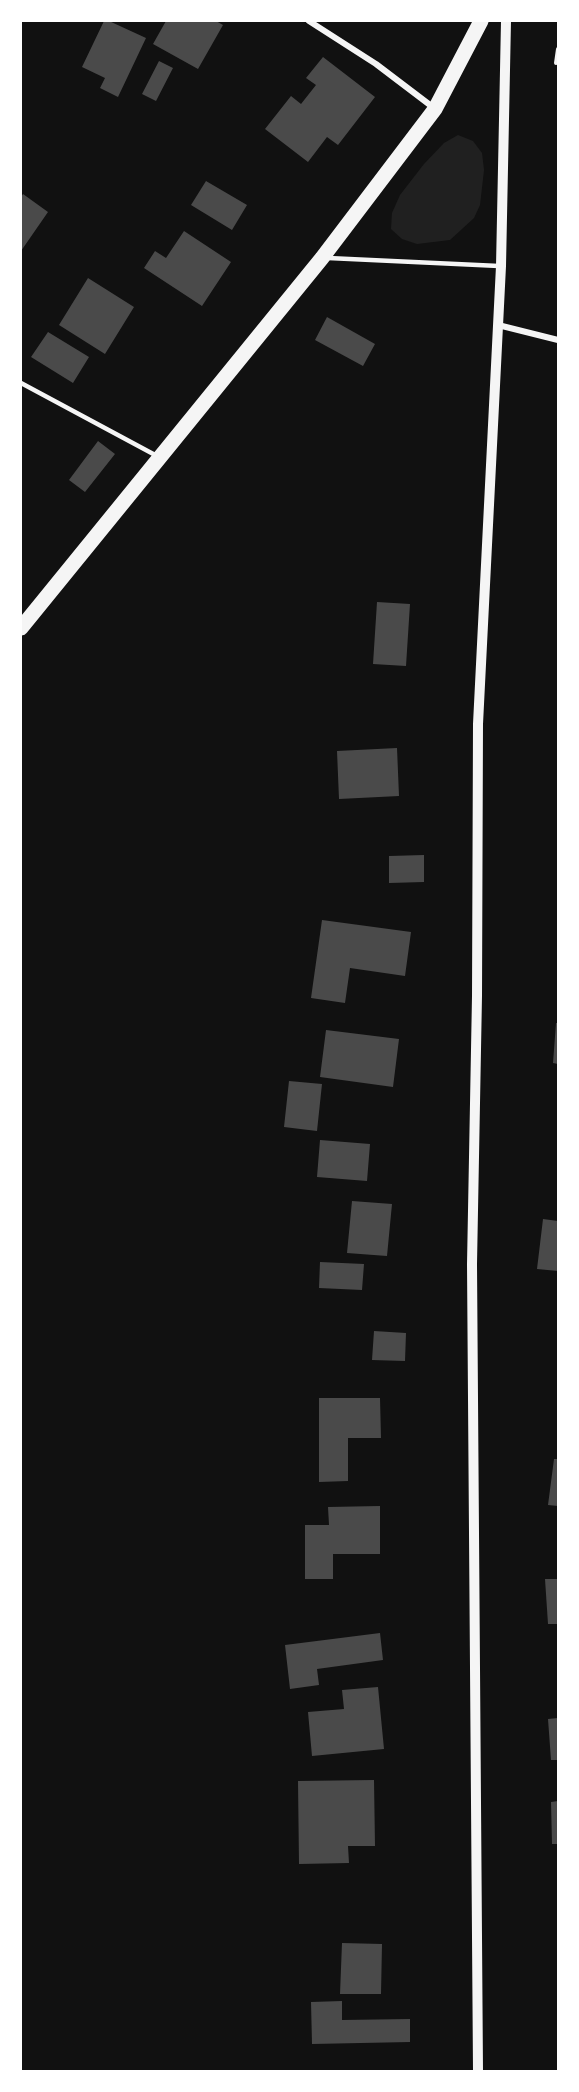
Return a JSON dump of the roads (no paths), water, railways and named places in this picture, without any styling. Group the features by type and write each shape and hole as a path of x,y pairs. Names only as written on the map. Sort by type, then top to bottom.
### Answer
{"main road":[{"path":"21,628 322,258 435,109 481,21"}],"street":[{"path":"309,21 376,64 435,109"},
{"path":"478,2071 472,1264 477,996 478,724 501,266 506,21"},
{"path":"498,325 558,340"}],"lane":[{"path":"322,258 501,266"},
{"path":"21,383 160,458"}]}
